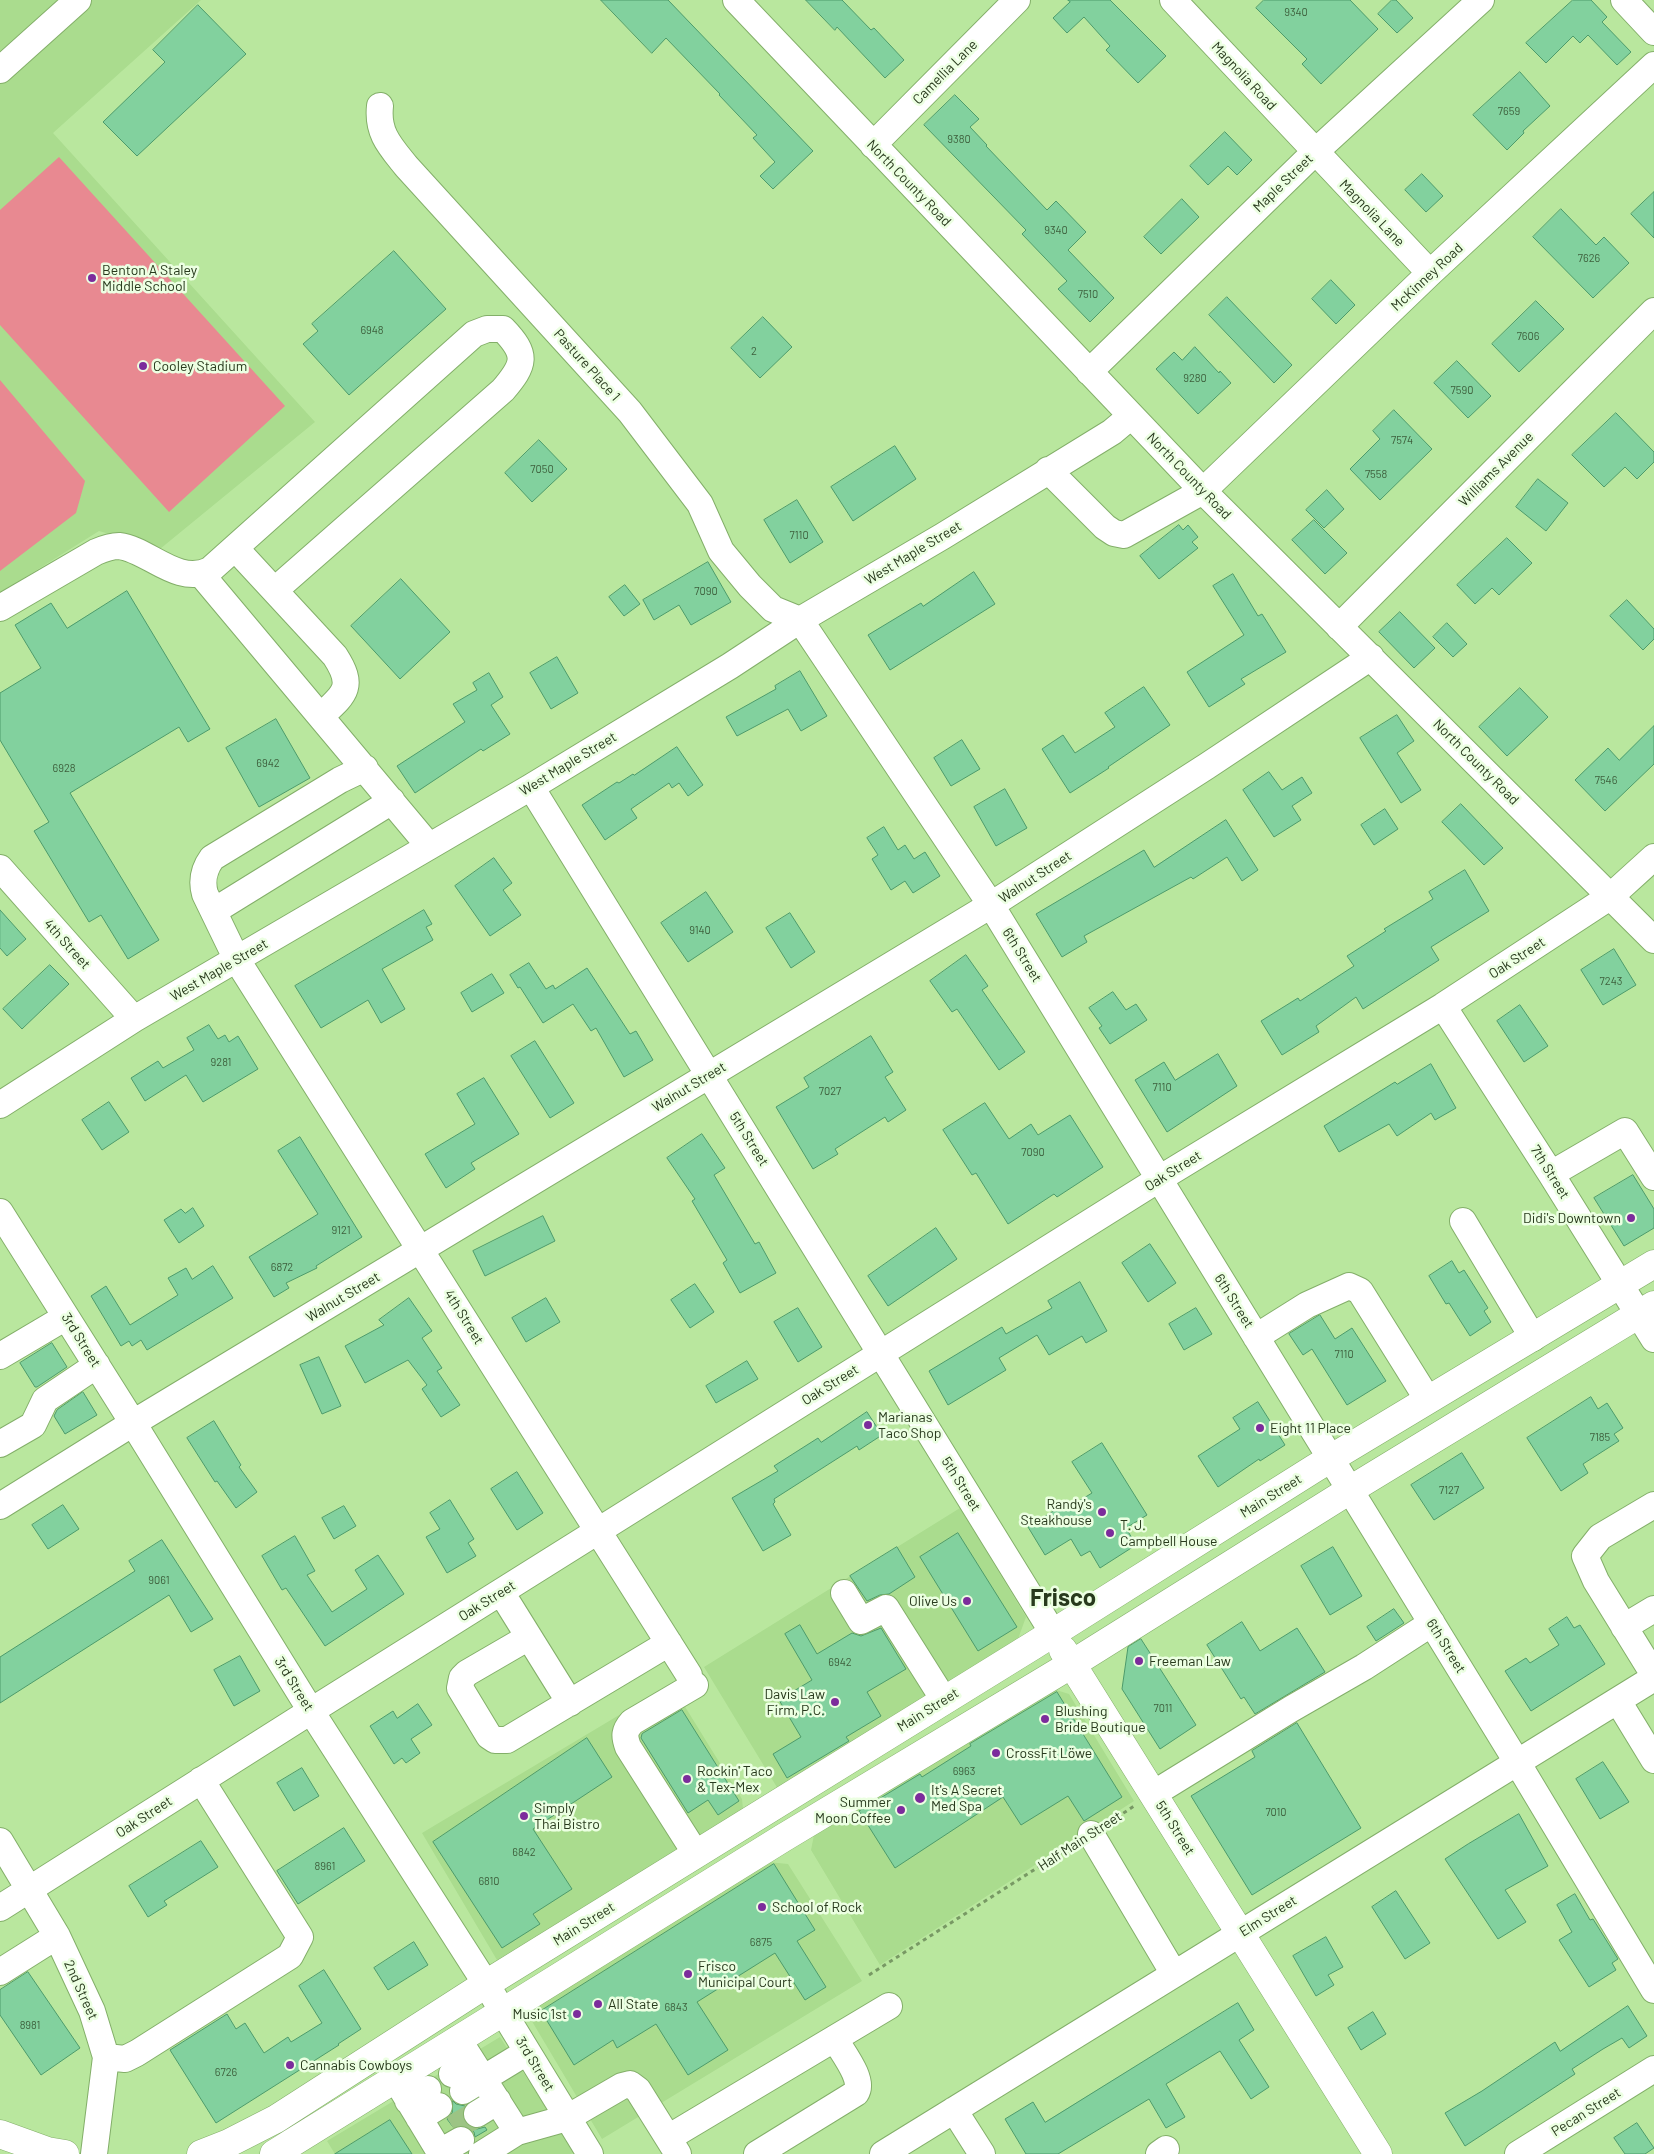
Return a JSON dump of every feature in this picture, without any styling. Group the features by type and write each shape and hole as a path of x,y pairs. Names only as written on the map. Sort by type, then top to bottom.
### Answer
{"main road":[{"name":"Main Street","path":"201,2154 229,2143 276,2119 486,1984 1053,1633 1331,1458 1654,1264"},
{"path":"274,2154 418,2098 458,2038 783,1838 1072,1664 1350,1490 1646,1310"},
{"name":"5th Street","path":"1053,1633 1378,2154"},
{"path":"0,2134 47,2151 65,2154"}],"street":[{"path":"0,70 78,0"},
{"name":"North County Road","path":"736,0 1203,491 1612,896 1654,940"},
{"name":"Camellia Lane","path":"873,145 1017,0"},
{"name":"Magnolia Road","path":"1174,0 1315,152"},
{"name":"Maple Street","path":"1089,372 1315,152 1482,0"},
{"path":"1624,0 1654,32"},
{"name":"McKinney Road","path":"1048,470 1105,527 1114,533 1124,535 1203,491 1430,273 1654,65"},
{"name":"Pasture Place 1","path":"380,106 378,121 381,128 388,143 406,166 630,412 678,472 700,504 721,551 750,586 773,609 800,620"},
{"name":"Magnolia Lane","path":"1315,152 1430,273"},
{"name":"Williams Avenue","path":"1339,627 1654,311"},
{"path":"0,608 96,552 114,546 129,549 177,571 201,574 215,567 474,334 487,329 503,329 516,342 521,357 519,372 503,390 274,590"},
{"name":"West Maple Street","path":"0,1105 134,1019 531,787 730,666 800,620 943,536 1112,432 1131,416"},
{"path":"236,549 335,656 345,671 348,684 343,696 321,716"},
{"path":"201,574 429,846"},
{"name":"6th Street","path":"800,620 991,905 1517,1762 1654,1990"},
{"name":"Walnut Street","path":"0,1506 133,1423 422,1250 708,1074 991,905 1207,766 1371,657"},
{"name":"4th Street","path":"365,768 340,780 212,858 207,865 202,884 237,960 692,1680 632,1722 626,1728 624,1737 696,1854"},
{"name":"5th Street","path":"531,787 1053,1633"},
{"path":"214,911 392,801"},
{"name":"Oak Street","path":"0,1908 1159,1179 1443,1006 1612,896 1654,857"},
{"name":"4th Street","path":"0,868 134,1019"},
{"name":"7th Street","path":"1443,1006 1620,1285 1646,1310 1654,1339"},
{"path":"1551,1174 1625,1131 1654,1177"},
{"name":"3rd Street","path":"0,1212 311,1711 486,1984 590,2154"},
{"path":"1463,1221 1532,1338"},
{"path":"1256,1337 1307,1306 1349,1286 1360,1291 1428,1400"},
{"path":"0,1356 66,1317"},
{"path":"0,1444 33,1424 45,1400 97,1366"},
{"path":"1654,1505 1600,1537 1586,1556 1596,1581 1654,1676"},
{"path":"501,1592 570,1702"},
{"path":"844,1593 861,1621 886,1608 944,1700"},
{"path":"1624,1627 1654,1609"},
{"path":"1153,1794 1291,1709 1364,1667 1432,1623"},
{"path":"529,1637 467,1673 462,1678 460,1688 489,1736 495,1740 507,1740 669,1642"},
{"name":"Elm Street","path":"882,2154 1618,1701 1654,1676"},
{"path":"1618,1701 1654,1760"},
{"path":"106,2057 125,2059 136,2053 290,1956 300,1937 201,1780"},
{"path":"1091,1834 1174,1974"},
{"name":"2nd Street","path":"0,1842 56,1936 92,2011 106,2057 94,2154"},
{"path":"0,1972 56,1936"},
{"path":"418,2098 452,2145 496,2117 567,2118 622,2086 630,2084 638,2090 673,2146 834,2039 889,2006"},
{"path":"458,2038 468,2076 496,2117"},
{"path":"757,2154 856,2093 859,2089 859,2080 834,2039"},
{"path":"468,2076 527,2052"},
{"name":"Pecan Street","path":"1518,2154 1654,2070"},
{"path":"954,2110 982,2154"}],"path":[{"name":"Half Main Street","path":"869,1975 1153,1794"}],"shaded area":[{"name":"Benton A Staley Middle School","path":"0,0 201,0 53,133 315,422 160,549 99,531 0,593"},
{"name":"Cooley Stadium","path":"59,157 285,406 169,512 0,325 0,210"},
{"path":"0,380 85,481 76,513 0,571"},
{"path":"960,1508 1026,1617 1018,1639 778,1789 704,1667"},
{"path":"671,1684 742,1799 743,1809 497,1960 422,1833"},
{"path":"1053,1689 1069,1694 1134,1801 880,1965 811,1850 814,1835"},
{"path":"768,1862 788,1864 862,1981 602,2139 530,2018 534,2006"},
{"path":"500,2037 575,2152 571,2154 335,2154 327,2141"}],"building":[{"path":"601,0 668,0 813,151 773,189 760,176 775,162 753,138 757,135 720,94 666,38 652,53"},
{"path":"806,0 842,0 871,30 874,28 904,60 885,78 837,27 835,30"},
{"path":"1068,0 1110,0 1166,56 1138,83 1106,50 1110,46 1084,17 1067,33 1053,18 1070,2"},
{"path":"1264,0 1350,0 1378,29 1321,84 1302,64 1307,59 1256,8"},
{"path":"1392,0 1396,0 1413,18 1397,33 1378,14"},
{"path":"1573,0 1591,0 1607,17 1602,22 1631,52 1617,65 1588,35 1580,43 1573,36 1546,63 1526,43"},
{"path":"198,5 246,54 137,156 103,122 165,62 153,50"},
{"path":"1520,72 1550,106 1523,131 1524,133 1507,150 1473,115"},
{"path":"955,95 979,119 970,127 1047,210 1056,201 1086,232 1068,250 1114,298 1090,322 1058,289 1067,281 1022,234 1026,230 924,125"},
{"path":"1225,132 1252,160 1237,175 1228,166 1208,185 1190,166"},
{"path":"1422,174 1443,196 1426,212 1405,190"},
{"path":"1654,192 1654,238 1631,214"},
{"path":"1182,199 1199,217 1161,254 1144,237"},
{"path":"1561,209 1596,245 1604,237 1629,263 1593,298 1533,237"},
{"path":"394,251 446,309 349,395 303,344 318,331 312,324"},
{"path":"1331,280 1355,305 1336,324 1312,299"},
{"path":"1227,297 1292,365 1274,383 1209,315"},
{"path":"1536,301 1564,329 1519,372 1492,344"},
{"path":"763,317 792,347 760,378 731,348"},
{"path":"1195,347 1231,383 1198,414 1156,369 1174,352 1182,360"},
{"path":"1457,361 1491,396 1468,418 1434,383"},
{"path":"1394,410 1432,449 1380,500 1350,469 1380,439 1373,431"},
{"path":"1616,413 1654,452 1654,462 1637,479 1625,467 1604,487 1572,455"},
{"path":"539,440 567,469 532,502 505,473"},
{"path":"895,446 916,479 853,521 831,487"},
{"path":"1538,479 1568,503 1546,531 1516,507"},
{"path":"1327,490 1344,509 1324,528 1306,510"},
{"path":"797,500 823,542 790,563 764,520"},
{"path":"1314,520 1347,553 1325,574 1292,540"},
{"path":"1179,525 1183,530 1188,525 1198,537 1192,542 1198,548 1159,579 1140,556"},
{"path":"1507,538 1532,563 1499,595 1492,588 1475,604 1457,585"},
{"path":"708,562 731,602 691,625 679,605 654,620 643,600"},
{"path":"974,572 995,604 890,670 868,635 921,603 923,606"},
{"path":"1233,574 1258,616 1262,614 1286,652 1241,679 1245,684 1209,707 1187,672 1244,635 1213,586"},
{"path":"401,579 450,632 400,679 351,626"},
{"path":"625,585 640,604 624,616 609,597"},
{"path":"127,591 210,729 188,742 179,727 70,793 159,940 128,959 101,915 89,922 34,831 49,822 0,740 0,693 41,668 15,625 51,603 67,628"},
{"path":"1627,600 1654,629 1654,639 1643,650 1610,616"},
{"path":"1400,612 1435,648 1414,668 1379,632"},
{"path":"1447,623 1467,644 1453,657 1433,637"},
{"path":"557,657 578,693 551,709 530,673"},
{"path":"800,671 827,716 801,731 788,709 737,736 726,717 776,689 775,686"},
{"path":"489,673 503,697 491,705 510,734 483,751 481,749 415,793 397,766 465,722 453,704 477,690 473,683"},
{"path":"1144,687 1170,725 1070,793 1042,749 1063,735 1075,753 1115,727 1105,713"},
{"path":"1520,688 1548,717 1507,756 1479,727"},
{"path":"1397,715 1414,741 1397,753 1421,790 1401,803 1360,738"},
{"path":"276,719 310,778 259,807 226,748"},
{"path":"1654,726 1654,764 1605,811 1575,780 1608,748 1619,760"},
{"path":"962,740 980,769 951,786 934,758"},
{"path":"677,747 703,785 688,796 679,783 672,788 669,783 631,809 637,818 605,840 582,805"},
{"path":"1269,772 1282,790 1302,777 1312,793 1292,806 1301,820 1274,837 1243,790"},
{"path":"1005,789 1027,828 996,846 974,807"},
{"path":"1461,804 1503,848 1484,865 1442,822"},
{"path":"1385,809 1398,829 1374,845 1361,825"},
{"path":"1226,820 1258,870 1242,881 1227,857 1193,879 1191,877 1084,936 1087,942 1062,957 1036,914 1144,850 1154,867"},
{"path":"884,827 898,850 905,845 914,859 925,852 940,876 913,893 905,881 891,890 872,859 878,855 867,838"},
{"path":"494,858 512,883 503,890 521,915 490,936 455,886"},
{"path":"1465,870 1489,911 1431,947 1439,960 1363,1009 1356,997 1316,1026 1319,1032 1282,1055 1261,1021 1298,998 1300,1001 1354,966 1347,956 1386,931 1384,929 1433,899 1429,892"},
{"path":"706,892 733,932 688,962 661,923"},
{"path":"0,910 26,939 7,956 0,948"},
{"path":"424,910 432,924 426,927 433,940 382,969 405,1009 381,1023 368,1000 321,1028 295,986"},
{"path":"790,913 815,952 791,968 766,928"},
{"path":"1614,949 1636,985 1603,1005 1581,970"},
{"path":"966,955 988,986 982,990 1025,1052 999,1070 957,1009 952,1012 930,981"},
{"path":"529,963 546,989 553,985 555,989 587,968 630,1034 636,1031 653,1060 624,1077 596,1028 591,1031 573,1004 543,1023 510,975"},
{"path":"50,965 69,984 22,1029 3,1009"},
{"path":"492,974 504,993 472,1012 461,993"},
{"path":"1113,992 1126,1010 1136,1004 1147,1020 1110,1044 1099,1028 1102,1026 1089,1008"},
{"path":"1520,1005 1548,1046 1524,1062 1497,1021"},
{"path":"209,1025 218,1039 225,1035 229,1042 238,1036 258,1069 203,1102 186,1075 145,1101 131,1078 158,1061 163,1068 194,1050 187,1038"},
{"path":"871,1036 893,1072 885,1077 906,1110 888,1122 885,1117 835,1149 838,1154 813,1169 776,1107 809,1087 804,1078"},
{"path":"535,1041 574,1103 550,1118 511,1056"},
{"path":"1218,1054 1237,1086 1167,1132 1135,1080 1164,1062 1175,1080"},
{"path":"1431,1064 1456,1108 1435,1120 1431,1113 1397,1136 1389,1124 1339,1152 1324,1126 1395,1082 1397,1084"},
{"path":"484,1078 519,1134 471,1163 475,1169 446,1188 425,1154 475,1124 457,1094"},
{"path":"109,1102 129,1132 102,1150 82,1120"},
{"path":"985,1103 1009,1139 1031,1124 1038,1135 1070,1115 1103,1167 1057,1197 1054,1194 1008,1224 976,1173 972,1175 943,1130"},
{"path":"702,1134 725,1168 714,1175 755,1244 759,1242 776,1273 740,1293 723,1263 727,1260 692,1201 695,1199 667,1158"},
{"path":"300,1137 362,1237 316,1266 317,1268 286,1283 289,1288 274,1297 249,1257 318,1214 278,1151"},
{"name":"Didi's Downtown","path":"1633,1175 1654,1209 1654,1228 1624,1246 1594,1198"},
{"path":"193,1208 204,1226 179,1243 164,1220 181,1209 185,1213"},
{"path":"543,1216 555,1241 485,1276 473,1251"},
{"path":"936,1228 957,1259 888,1306 868,1276"},
{"path":"1150,1244 1176,1283 1148,1302 1122,1263"},
{"path":"1452,1261 1459,1273 1464,1270 1488,1308 1484,1311 1491,1322 1470,1336 1449,1303 1446,1304 1429,1276"},
{"path":"213,1266 233,1298 147,1350 141,1340 132,1346 129,1341 121,1346 91,1296 106,1286 130,1325 178,1295 168,1278 186,1268 192,1279"},
{"path":"1080,1282 1107,1331 1086,1343 1082,1336 1049,1355 1037,1335 999,1358 1006,1370 948,1405 929,1371 1002,1327 1006,1334 1052,1308 1048,1301"},
{"path":"695,1284 714,1312 690,1328 671,1300"},
{"path":"409,1298 432,1331 422,1338 442,1368 437,1371 460,1405 441,1417 422,1389 427,1385 408,1360 365,1383 345,1346 384,1325 379,1320"},
{"path":"546,1298 560,1322 526,1342 512,1318"},
{"path":"798,1308 822,1347 798,1362 774,1322"},
{"path":"1196,1308 1212,1334 1184,1350 1169,1324"},
{"path":"1320,1315 1335,1339 1352,1328 1386,1381 1347,1405 1312,1349 1303,1355 1289,1334"},
{"path":"52,1343 67,1367 35,1387 20,1363"},
{"path":"319,1357 341,1406 322,1414 300,1365"},
{"path":"747,1361 758,1379 716,1403 706,1386"},
{"path":"83,1392 97,1415 65,1434 54,1416 57,1410"},
{"path":"1591,1397 1598,1409 1607,1403 1623,1428 1614,1434 1619,1441 1583,1464 1588,1473 1561,1491 1527,1438"},
{"path":"1258,1402 1285,1445 1260,1461 1259,1459 1218,1487 1198,1456 1240,1429 1233,1418"},
{"path":"867,1412 882,1435 859,1450 857,1446 774,1499 775,1502 773,1504 791,1535 763,1551 732,1498 778,1471 774,1466 818,1438 821,1442"},
{"path":"214,1421 241,1465 239,1467 257,1492 236,1508 217,1481 215,1482 187,1438"},
{"path":"1102,1443 1147,1515 1126,1528 1136,1545 1100,1568 1090,1551 1081,1556 1071,1539 1045,1555 1028,1527 1063,1505 1066,1509 1092,1493 1072,1462"},
{"path":"1462,1453 1484,1488 1434,1520 1411,1485"},
{"path":"517,1472 543,1513 517,1530 491,1489"},
{"path":"450,1500 474,1539 468,1543 476,1556 447,1573 426,1537 440,1529 430,1513"},
{"path":"63,1505 79,1529 48,1549 32,1525"},
{"path":"344,1506 356,1526 334,1539 322,1518"},
{"path":"958,1533 1017,1627 978,1651 920,1557"},
{"path":"295,1536 315,1571 307,1575 332,1612 367,1589 355,1570 378,1555 404,1594 325,1646 286,1588 282,1590 262,1556"},
{"path":"162,1540 213,1619 191,1632 169,1595 0,1703 0,1657 135,1571 129,1561"},
{"path":"897,1547 915,1577 889,1594 880,1595 867,1601 850,1576"},
{"path":"1333,1547 1362,1596 1330,1615 1301,1566"},
{"path":"1394,1609 1404,1623 1376,1641 1367,1627"},
{"path":"1567,1617 1574,1628 1580,1625 1605,1664 1531,1711 1505,1671 1526,1658 1530,1663 1559,1645 1549,1629"},
{"path":"1242,1622 1260,1651 1297,1628 1325,1672 1255,1714 1244,1697 1241,1699 1207,1645"},
{"path":"800,1625 817,1654 852,1633 861,1636 881,1628 906,1669 867,1692 881,1716 846,1737 849,1741 787,1778 773,1754 801,1737 779,1700 812,1680 785,1634"},
{"path":"1141,1639 1196,1725 1160,1749 1122,1689 1128,1647"},
{"path":"240,1656 260,1691 234,1706 214,1670"},
{"path":"1057,1692 1122,1797 1084,1821 1068,1796 1021,1825 1003,1797 895,1868 859,1811 920,1774 922,1777 971,1746 970,1744"},
{"path":"418,1704 432,1725 411,1739 420,1753 406,1763 402,1758 394,1764 370,1726 393,1711 397,1718"},
{"path":"682,1710 739,1801 718,1815 708,1800 688,1813 641,1738 642,1734"},
{"path":"1297,1723 1361,1828 1252,1895 1191,1796 1255,1757 1252,1751"},
{"path":"587,1738 612,1777 533,1829 572,1889 533,1914 540,1924 502,1948 433,1842"},
{"path":"1603,1762 1629,1802 1600,1819 1576,1779"},
{"path":"302,1768 319,1796 294,1811 277,1783"},
{"path":"1519,1814 1548,1866 1505,1890 1526,1922 1498,1939 1445,1859"},
{"path":"344,1828 365,1861 298,1904 277,1871"},
{"path":"201,1841 218,1867 164,1901 167,1905 148,1917 129,1886"},
{"path":"774,1864 815,1930 797,1941 826,1987 805,2000 775,1953 697,2002 728,2050 688,2075 656,2024 617,2048 613,2040 574,2065 541,2011"},
{"path":"1396,1891 1430,1943 1405,1959 1372,1907"},
{"path":"1575,1894 1590,1920 1593,1919 1618,1959 1612,1963 1616,1970 1589,1987 1559,1940 1572,1932 1557,1905"},
{"path":"1326,1937 1343,1967 1328,1975 1334,1985 1316,1996 1293,1956"},
{"path":"414,1942 428,1965 388,1990 374,1968"},
{"path":"324,1970 361,2029 216,2123 170,2050 227,2014 236,2029 245,2023 264,2053 288,2037 291,2042 322,2023 299,1986"},
{"path":"28,1972 80,2048 41,2075 0,2015 0,1990"},
{"path":"1238,2003 1254,2030 1239,2040 1269,2087 1251,2099 1220,2051 1166,2084 1185,2117 1166,2128 1149,2099 1058,2154 1026,2154 1005,2119 1033,2102 1045,2122"},
{"path":"1628,2006 1647,2036 1629,2048 1622,2038 1603,2049 1572,2069 1575,2074 1465,2146 1445,2113 1482,2091 1555,2042 1560,2051"},
{"path":"1373,2012 1386,2034 1361,2050 1348,2028"},
{"path":"453,2101 456,2104 465,2106 462,2115 470,2127 477,2129 485,2127 487,2130 475,2137 474,2132 468,2127 461,2125 453,2127 447,2119 452,2113"},
{"path":"390,2120 412,2154 335,2154"},
{"path":"1637,2123 1654,2148 1645,2154 1625,2154 1614,2138"}],"tunnel":[{"path":"453,2128 477,2114"}],"place":[{"name":"Benton A Staley Middle School","path":"92,278"},
{"name":"Cooley Stadium","path":"143,366"},
{"name":"Didi's Downtown","path":"1631,1218"},
{"name":"Marianas Taco Shop","path":"868,1425"},
{"name":"Eight 11 Place","path":"1260,1428"},
{"name":"Randy's Steakhouse","path":"1102,1512"},
{"name":"T. J. Campbell House","path":"1110,1533"},
{"name":"Olive Us","path":"967,1601"},
{"name":"Freeman Law","path":"1139,1661"},
{"name":"Davis Law Firm, P.C.","path":"835,1702"},
{"name":"Blushing Bride Boutique","path":"1045,1719"},
{"name":"CrossFit Löwe","path":"996,1753"},
{"name":"Rockin' Taco & Tex-Mex","path":"687,1779"},
{"name":"It's A Secret Med Spa","path":"920,1798"},
{"name":"Summer Moon Coffee","path":"901,1810"},
{"name":"Simply Thai Bistro","path":"524,1816"},
{"name":"School of Rock","path":"762,1907"},
{"name":"Frisco Municipal Court","path":"688,1974"},
{"name":"All State","path":"598,2004"},
{"name":"Music 1st","path":"577,2014"},
{"name":"Cannabis Cowboys","path":"290,2065"}],"district":[{"name":"Frisco","path":"1063,1598"}]}
